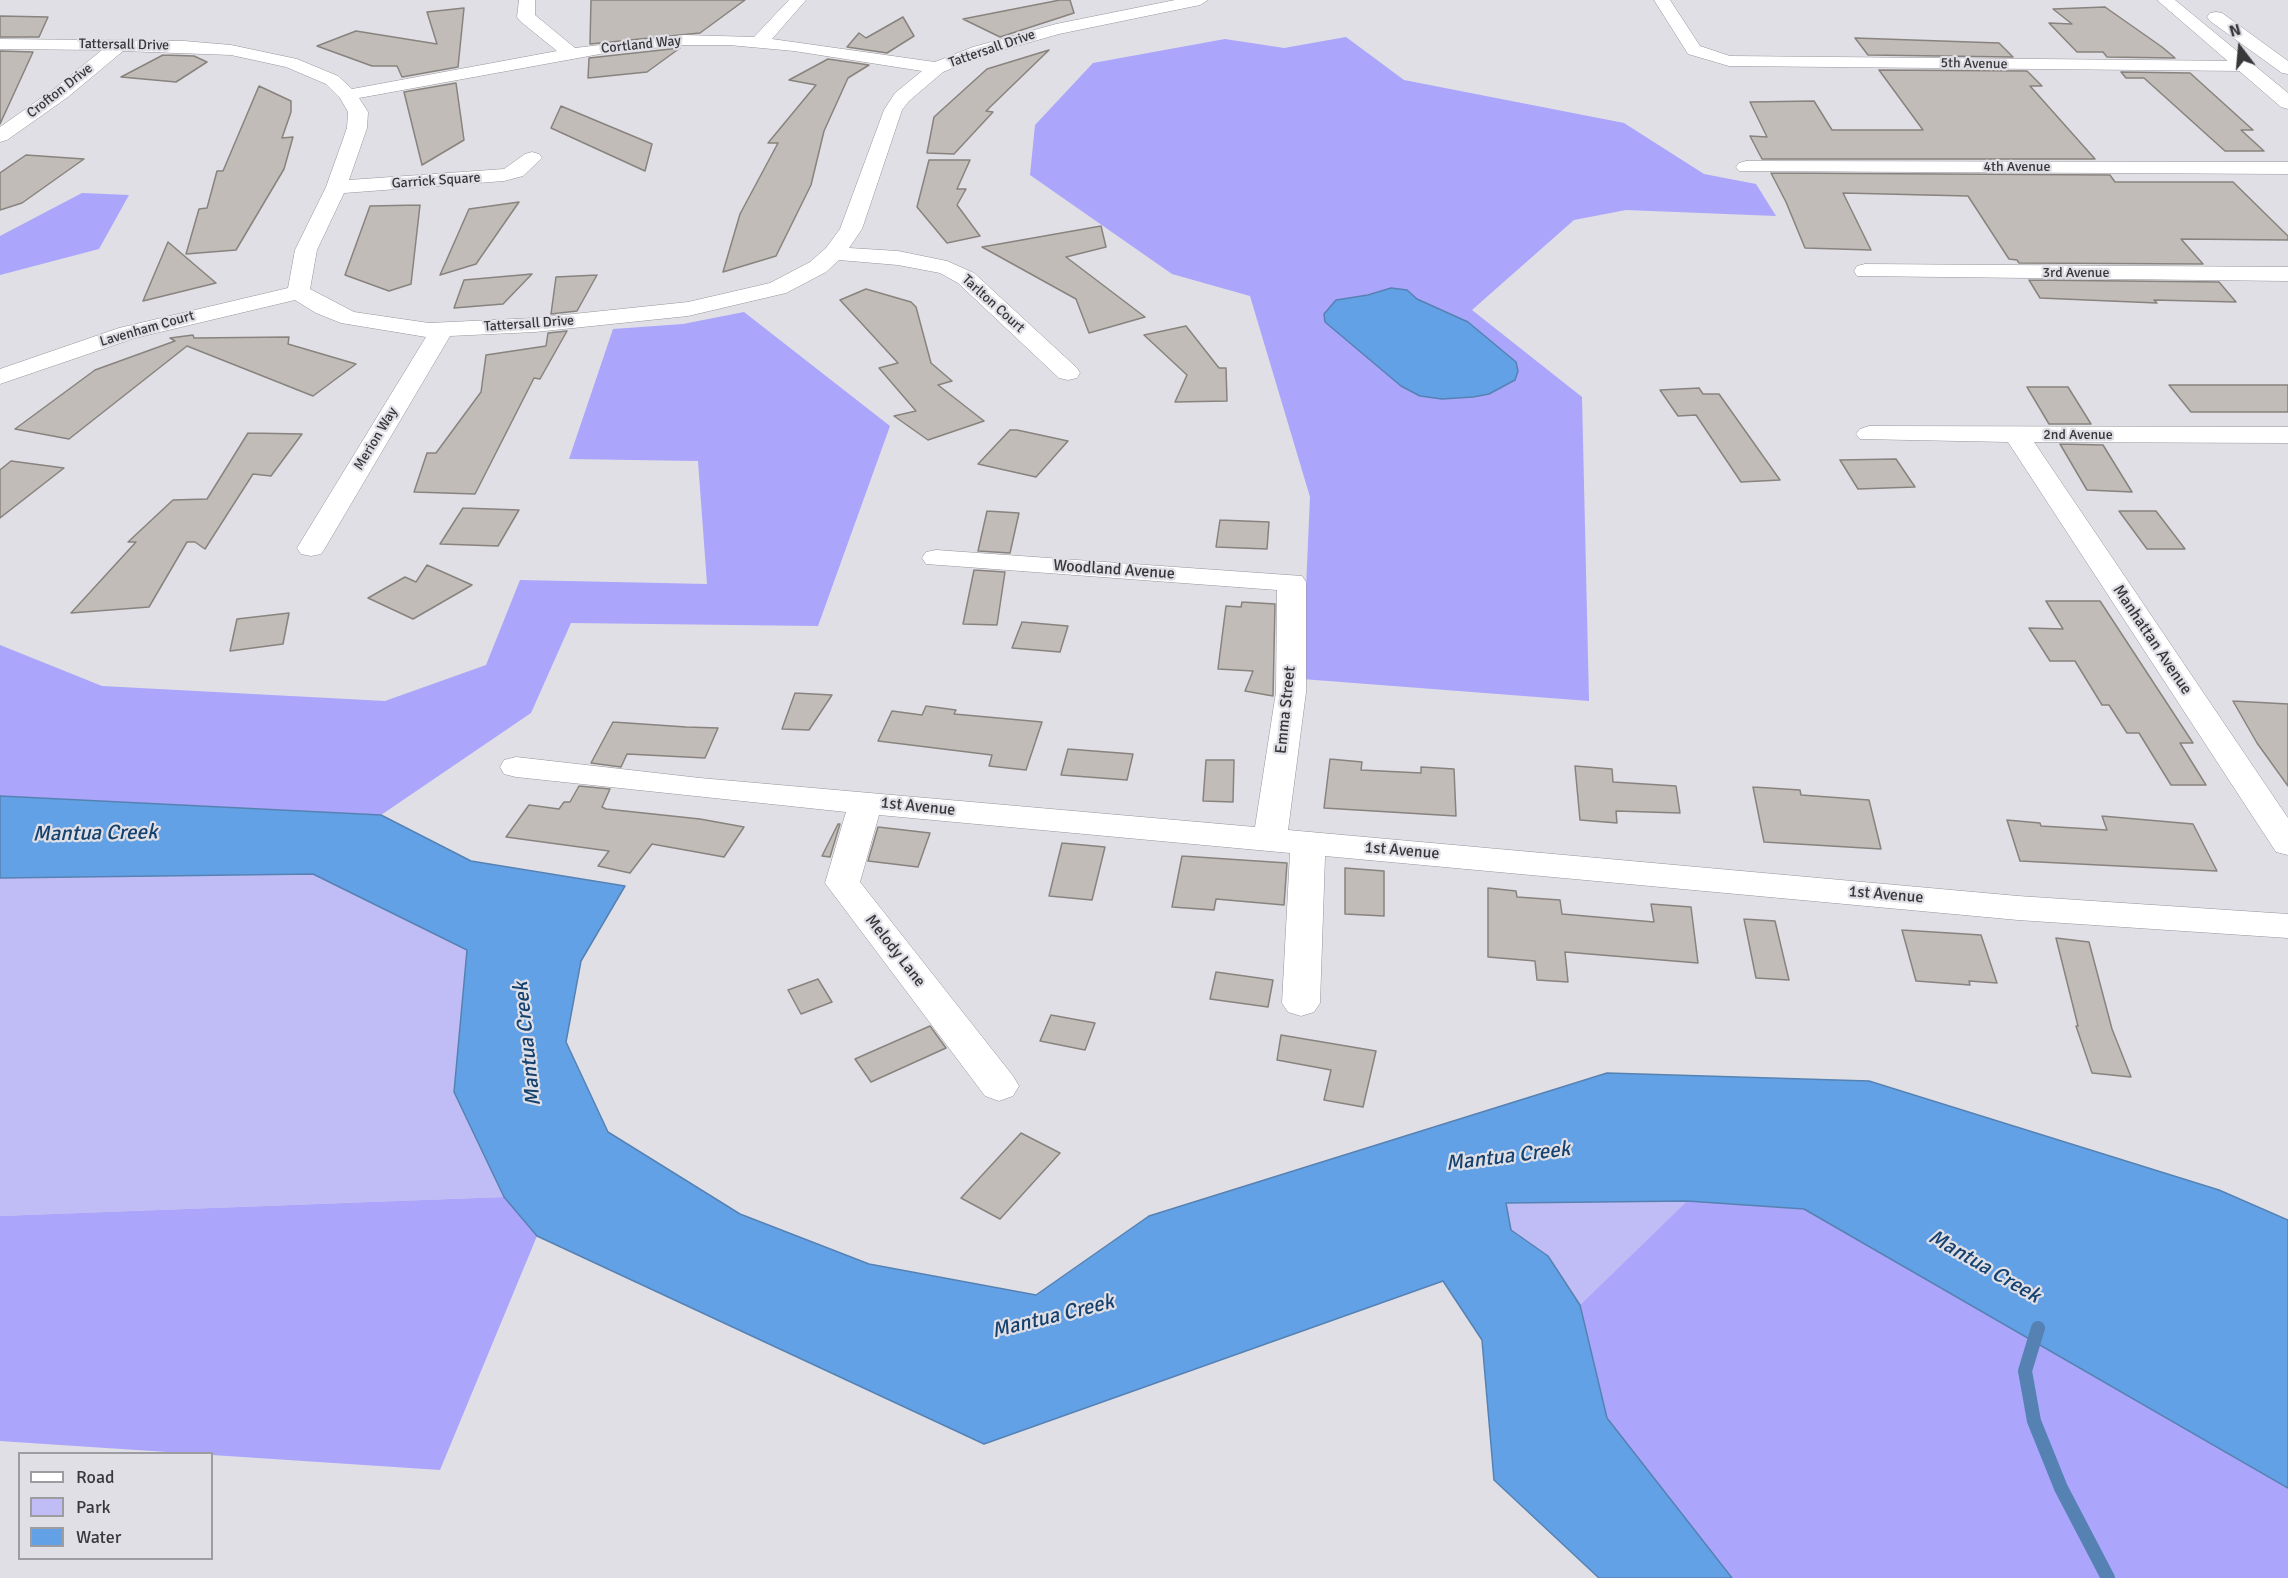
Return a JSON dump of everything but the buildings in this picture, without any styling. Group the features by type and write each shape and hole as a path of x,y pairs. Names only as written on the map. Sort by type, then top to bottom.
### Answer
{"street":[{"path":"527,0 526,17 571,54"},
{"path":"759,42 798,0"},
{"name":"Tattersall Drive","path":"298,292 324,308 349,318 397,327 442,330 618,317 721,303 778,288 818,267 834,253 851,229 892,110 902,97 937,68 979,51 1056,29 1200,0"},
{"name":"5th Avenue","path":"1662,0 1688,43 1705,55 1728,61 2244,66"},
{"path":"2165,0 2288,103"},
{"path":"2207,7 2288,69"},
{"name":"Cortland Way","path":"348,95 571,54 660,41 759,42 833,50 937,68"},
{"name":"Tattersall Drive","path":"0,44 184,46 231,50 291,63 332,80 348,95"},
{"name":"Crofton Drive","path":"0,136 61,93 119,45"},
{"path":"298,292 306,250 320,216 336,187 357,128 358,112 348,95"},
{"name":"Garrick Square","path":"336,187 504,176 516,172 532,158"},
{"name":"4th Avenue","path":"1746,167 2288,168"},
{"name":"Tarlton Court","path":"834,253 898,258 947,268 966,278 1068,373"},
{"name":"3rd Avenue","path":"1865,271 2288,274"},
{"name":"Lavenham Court","path":"0,378 127,333 298,292"},
{"name":"Merion Way","path":"311,548 442,330"},
{"name":"2nd Avenue","path":"1869,434 2284,440"},
{"name":"Manhattan Avenue","path":"2016,435 2288,844"},
{"name":"Woodland Avenue","path":"936,558 1292,582"},
{"name":"Emma Street","path":"1270,838 1291,692 1292,582"},
{"name":"1st Avenue","path":"516,766 700,788 1270,838 2019,908 2288,926"},
{"name":"Melody Lane","path":"866,802 842,883 999,1086"},
{"path":"1301,1003 1308,842"}],"green space":[{"path":"313,874 468,950 454,1092 504,1197 0,1216 0,878"},
{"path":"1687,1201 1580,1305 1548,1256 1511,1230 1506,1202"}],"shaded area":[{"path":"1346,37 1404,80 1624,123 1704,174 1756,184 1776,216 1626,210 1574,220 1472,310 1582,397 1589,701 1302,679 1310,497 1250,296 1172,274 1030,175 1035,125 1093,63 1225,39 1284,48"},
{"path":"82,193 129,195 99,249 0,275 0,236"},
{"path":"744,312 890,426 818,626 571,623 531,713 381,815 0,796 0,645 102,686 385,701 486,665 520,580 707,584 698,461 569,459 613,329 683,324"},
{"path":"504,1197 537,1236 440,1470 213,1455 213,1452 167,1452 0,1441 0,1216"},
{"path":"1687,1201 1804,1208 2288,1488 2288,1578 1732,1578 1606,1418 1580,1305"}],"water":[{"path":"1391,288 1407,290 1417,299 1468,322 1516,362 1518,371 1515,380 1489,394 1473,397 1442,399 1420,396 1401,386 1325,322 1324,314 1336,300 1368,295"},
{"name":"Mantua Creek","path":"0,796 381,815 471,861 625,886 581,961 566,1042 608,1132 740,1214 869,1264 1036,1295 1149,1216 1607,1073 1869,1081 2219,1190 2288,1220 2288,1488 1804,1209 1687,1201 1506,1203 1511,1230 1548,1256 1580,1305 1607,1418 1732,1578 1599,1578 1494,1480 1482,1340 1443,1281 984,1444 537,1236 504,1197 454,1092 467,950 313,874 0,878"}],"waterway":[{"path":"2038,1328 2025,1371 2034,1421 2061,1488 2108,1578"}]}
